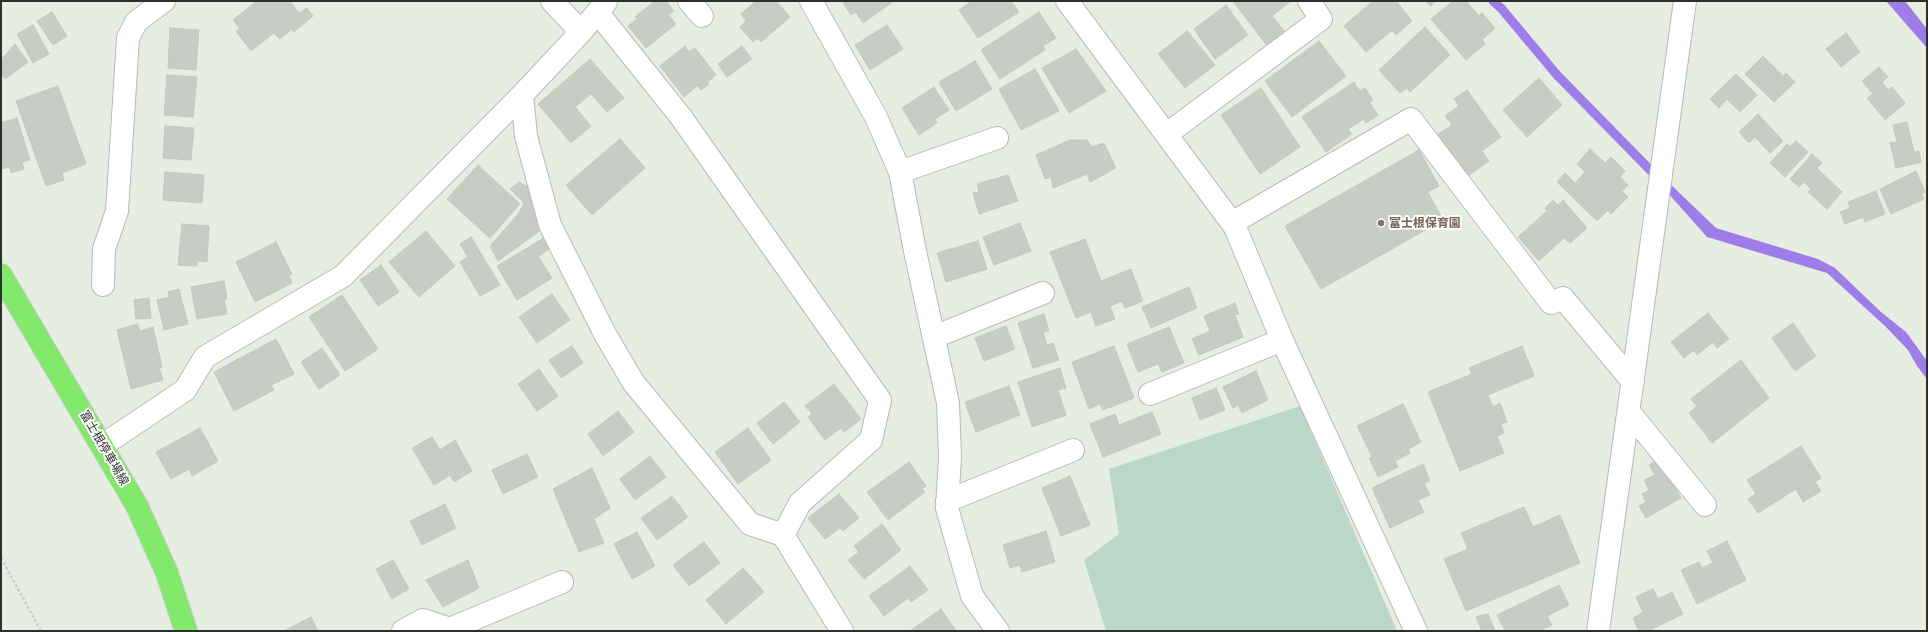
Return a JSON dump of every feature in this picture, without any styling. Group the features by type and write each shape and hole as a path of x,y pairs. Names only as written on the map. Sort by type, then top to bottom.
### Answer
{"main road":[{"name":"富士根停車場線","path":"1,275 138,506 167,573 186,631"}],"street":[{"path":"103,285 104,249 117,211 128,38 136,22 164,1"},
{"path":"552,1 582,32"},
{"path":"811,1 876,117 900,172 948,403 950,457 947,508 972,596 998,631"},
{"path":"1068,1 1232,223 1274,318 1282,340 1416,631"},
{"path":"1167,134 1321,19 1309,1"},
{"path":"1598,631 1685,1"},
{"path":"103,445 185,390 205,357 343,276 522,95 582,32 602,7 880,400 871,440 800,503 783,535"},
{"path":"522,95 526,136 550,225 605,334 621,362 633,382 750,524 783,535 842,631"},
{"path":"1232,223 1411,119 1551,303 1564,298 1633,382"},
{"path":"900,172 997,138"},
{"path":"934,338 1043,293"},
{"path":"1150,394 1282,340"},
{"path":"1629,412 1705,505"},
{"path":"947,501 1073,450"},
{"path":"403,631 423,620 450,629 562,582"}],"path":[{"path":"1,558 40,631"}],"green space":[{"path":"1300,406 1397,631 1106,631 1084,560 1119,534 1109,469"}],"shaded area":[{"path":"1886,1 1905,1 1927,29 1927,48"},
{"path":"1666,180 1716,228 1818,259 1835,268 1881,312 1906,332 1927,361 1927,379 1917,366 1908,350 1886,327 1827,273 1707,237 1667,192"}],"building":[{"path":"257,1 290,1 299,13 307,8 313,16 294,32 292,29 280,39 274,33 251,51 236,31 240,29 233,20"},
{"path":"655,1 666,1 674,11 668,15 676,24 646,48 628,26 637,19 635,17"},
{"path":"756,1 776,1 790,17 761,42 758,38 753,42 740,27 746,21 741,14"},
{"path":"842,1 894,1 863,23 856,12 851,15"},
{"path":"972,1 1011,1 1019,12 978,38 959,10"},
{"path":"1233,1 1291,1 1272,16 1286,33 1268,47"},
{"path":"1373,1 1398,1 1397,2 1412,21 1396,35 1392,30 1366,52 1344,26"},
{"path":"1425,1 1435,1 1431,6"},
{"path":"1453,1 1466,1 1479,16 1482,13 1495,28 1482,40 1485,44 1466,60 1431,19"},
{"path":"1226,5 1248,35 1215,59 1194,29"},
{"path":"52,12 67,36 53,45 37,21"},
{"path":"1039,12 1056,38 1043,46 1045,50 1000,79 981,50"},
{"path":"33,25 49,54 33,63 17,34"},
{"path":"887,25 903,49 870,70 855,45"},
{"path":"1425,27 1450,55 1410,92 1407,88 1400,93 1379,70"},
{"path":"170,28 199,30 196,70 168,68"},
{"path":"1187,31 1215,65 1185,88 1158,54"},
{"path":"1846,33 1860,52 1841,67 1826,49"},
{"path":"1319,41 1346,76 1292,117 1265,81"},
{"path":"15,44 28,62 5,79 1,74 1,60"},
{"path":"685,46 689,52 695,48 716,75 707,82 709,84 701,90 697,86 684,97 660,66"},
{"path":"742,46 752,59 727,77 718,64"},
{"path":"1076,49 1106,91 1069,113 1042,68"},
{"path":"1763,56 1783,76 1786,73 1795,82 1774,102 1745,74"},
{"path":"590,59 624,98 607,112 591,94 575,107 591,126 571,143 538,104"},
{"path":"975,61 992,89 956,111 939,82"},
{"path":"1879,67 1888,77 1882,82 1888,90 1892,87 1905,103 1885,120 1867,98 1873,94 1862,81"},
{"path":"1035,69 1059,111 1021,130 999,89"},
{"path":"1736,74 1757,95 1740,112 1727,99 1719,108 1710,99"},
{"path":"167,75 197,77 193,117 164,115"},
{"path":"1539,78 1562,105 1527,137 1503,110"},
{"path":"1354,82 1360,91 1365,88 1373,100 1369,102 1378,115 1366,123 1364,119 1348,129 1352,134 1326,152 1302,117"},
{"path":"58,86 86,164 62,173 64,180 46,186 16,101"},
{"path":"934,87 949,110 935,119 937,123 919,135 902,108"},
{"path":"1261,88 1300,147 1260,174 1221,115"},
{"path":"1467,90 1501,137 1482,151 1489,161 1468,176 1438,134 1452,125 1445,116 1459,106 1454,99"},
{"path":"1758,114 1783,141 1770,153 1755,137 1749,143 1739,132"},
{"path":"17,118 30,160 22,162 24,169 11,173 10,167 1,169 1,123"},
{"path":"1907,122 1914,152 1919,151 1921,162 1896,168 1890,143 1897,142 1893,125"},
{"path":"165,126 194,128 191,160 163,158"},
{"path":"620,139 645,168 592,215 566,185"},
{"path":"1070,140 1087,140 1092,147 1104,143 1116,168 1090,182 1087,174 1053,188 1051,177 1045,179 1036,155"},
{"path":"1796,141 1808,152 1785,177 1770,163 1787,144 1790,147"},
{"path":"1590,149 1605,163 1611,157 1625,171 1620,177 1628,185 1622,191 1628,197 1611,214 1608,210 1597,221 1557,182 1565,173 1575,183 1585,172 1577,164"},
{"path":"1419,150 1439,186 1428,192 1443,220 1321,289 1285,226"},
{"path":"1812,154 1822,163 1817,168 1842,192 1827,209 1808,192 1811,189 1804,182 1799,187 1790,179"},
{"path":"478,165 520,204 490,238 447,199"},
{"path":"1916,171 1925,192 1921,194 1924,199 1891,214 1880,189"},
{"path":"165,172 204,175 202,203 163,200"},
{"path":"1008,175 1018,201 979,214 973,193 979,192 977,184"},
{"path":"519,182 528,187 540,216 541,230 498,261 490,246 519,213 524,203 510,189"},
{"path":"1876,191 1885,214 1865,222 1863,217 1845,224 1840,212 1850,208 1848,202"},
{"path":"1553,200 1558,205 1563,200 1587,228 1570,243 1564,238 1539,261 1518,237 1547,211 1545,208"},
{"path":"1020,223 1031,251 994,265 983,237"},
{"path":"182,224 209,226 207,262 197,261 197,266 178,265"},
{"path":"426,231 455,266 419,297 389,262"},
{"path":"547,236 553,247 538,256 552,278 517,300 497,266"},
{"path":"471,237 500,285 480,296 460,262 468,257 460,244"},
{"path":"1085,239 1101,281 1131,269 1143,301 1125,308 1122,301 1110,306 1115,319 1096,326 1091,312 1076,318 1050,252"},
{"path":"978,241 987,269 946,282 937,253"},
{"path":"276,242 292,274 289,276 292,283 255,302 236,262"},
{"path":"381,265 399,292 378,306 360,280"},
{"path":"224,281 227,299 224,299 227,314 197,319 191,287"},
{"path":"1189,287 1197,308 1151,328 1142,307"},
{"path":"179,289 188,324 164,330 157,300 169,297 168,292"},
{"path":"552,294 570,320 537,343 519,317"},
{"path":"342,295 378,349 345,371 309,317"},
{"path":"149,298 151,318 136,319 134,300"},
{"path":"1235,303 1239,314 1235,315 1243,337 1199,355 1192,339 1210,331 1204,316"},
{"path":"1708,313 1729,339 1717,348 1713,342 1697,355 1694,350 1684,358 1671,342"},
{"path":"1044,314 1049,331 1043,332 1047,345 1053,343 1059,360 1033,368 1018,323"},
{"path":"1793,323 1816,356 1795,371 1772,338"},
{"path":"137,324 140,331 153,327 162,367 159,368 163,380 131,389 117,330"},
{"path":"1006,326 1015,349 984,361 975,338"},
{"path":"1169,327 1184,363 1162,372 1158,364 1138,372 1127,344"},
{"path":"276,339 294,374 271,385 274,390 234,411 214,372"},
{"path":"572,346 583,363 561,378 549,360"},
{"path":"1114,346 1134,398 1103,410 1100,404 1089,409 1072,362"},
{"path":"1522,346 1534,376 1488,395 1493,407 1500,403 1507,422 1501,424 1504,433 1497,436 1504,453 1460,471 1428,392 1472,374 1469,368"},
{"path":"322,348 340,375 319,389 301,362"},
{"path":"1741,360 1769,398 1712,443 1689,413 1697,406 1691,399"},
{"path":"1060,368 1066,388 1058,390 1066,415 1032,427 1018,382"},
{"path":"539,369 558,396 537,411 518,384"},
{"path":"1256,371 1268,400 1242,413 1238,405 1233,408 1223,387"},
{"path":"834,384 861,419 844,432 841,428 825,440 808,417 812,414 805,406"},
{"path":"1009,386 1020,415 976,432 965,402"},
{"path":"1216,388 1225,410 1200,420 1192,398"},
{"path":"784,402 800,422 773,444 757,423"},
{"path":"1403,404 1421,442 1408,449 1410,453 1395,461 1398,467 1378,477 1369,458 1372,457 1357,426"},
{"path":"618,411 634,432 603,456 588,434"},
{"path":"1152,412 1161,434 1103,457 1090,424 1115,414 1119,425"},
{"path":"200,428 218,461 192,476 189,469 171,479 156,452"},
{"path":"748,428 771,460 738,484 715,452"},
{"path":"432,437 440,450 455,440 472,471 454,482 450,475 434,485 412,448"},
{"path":"1801,446 1821,478 1815,482 1821,491 1803,502 1796,489 1758,513 1748,499 1756,494 1747,480"},
{"path":"527,454 538,477 503,494 492,470"},
{"path":"650,456 666,477 635,500 620,479"},
{"path":"1658,459 1681,498 1646,518 1639,506 1646,502 1642,494 1649,490 1644,480 1655,475 1649,465"},
{"path":"909,462 926,486 922,489 925,492 888,520 867,492"},
{"path":"1423,464 1430,481 1424,483 1430,495 1418,500 1424,512 1390,528 1372,488"},
{"path":"592,468 610,508 594,519 604,543 579,552 553,489"},
{"path":"1070,476 1090,525 1061,536 1042,488"},
{"path":"839,494 859,518 843,531 840,528 825,539 808,518"},
{"path":"672,496 688,517 657,540 641,518"},
{"path":"445,504 456,528 422,545 410,521"},
{"path":"1524,507 1533,527 1560,515 1580,563 1466,611 1444,559 1468,549 1461,533"},
{"path":"882,524 901,550 864,579 848,560 859,552 854,546"},
{"path":"1046,531 1055,562 1022,572 1020,565 1010,568 1003,545"},
{"path":"637,532 655,566 632,579 614,544"},
{"path":"1727,541 1746,580 1697,604 1681,570 1699,562 1702,568 1713,563 1707,551"},
{"path":"704,542 720,563 689,586 673,565"},
{"path":"393,560 409,589 392,599 376,569"},
{"path":"468,560 479,588 443,607 426,580"},
{"path":"910,566 928,590 911,602 908,598 884,616 869,596"},
{"path":"743,568 764,592 726,624 706,600"},
{"path":"1559,585 1569,605 1547,616 1552,625 1539,631 1505,631 1497,615"},
{"path":"1653,589 1658,599 1672,592 1683,614 1648,631 1639,631 1633,618 1643,612 1636,597"},
{"path":"941,609 956,631 910,631"},
{"path":"1488,614 1495,631 1482,631 1476,617"},
{"path":"311,617 318,631 284,631"}],"waterway":[{"path":"1493,1 1501,8 1557,75 1658,178"}],"place":[{"name":"富士根保育園","path":"1381,223"}]}
